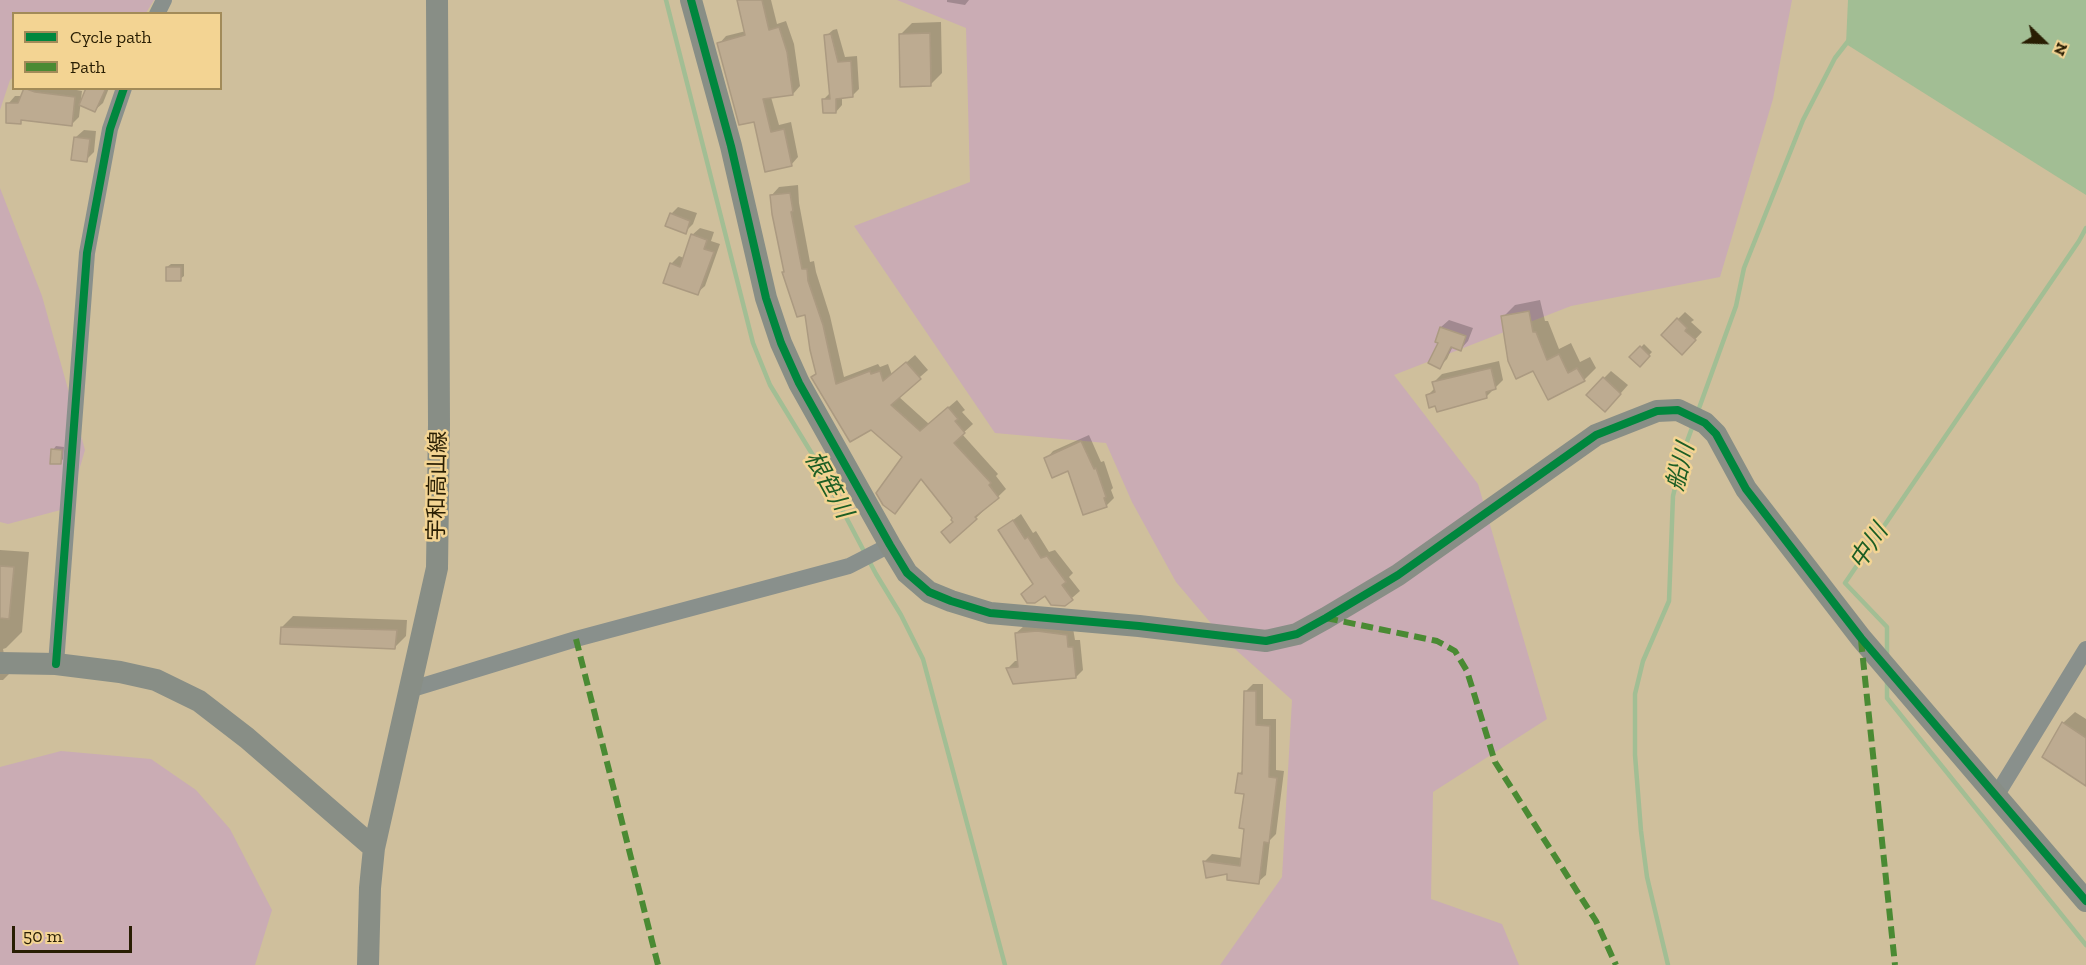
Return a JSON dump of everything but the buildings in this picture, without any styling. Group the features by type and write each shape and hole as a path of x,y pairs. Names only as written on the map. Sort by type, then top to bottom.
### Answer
{"street":[{"name":"宇和高山線","path":"368,965 370,888 374,848 432,599 437,568 439,413 437,0"},
{"path":"691,0 730,146 766,298 781,343 799,383 886,547 907,573 929,592 951,602 990,613 1139,626 1266,641 1297,633 1398,575 1596,435 1657,411 1678,410 1705,423 1716,434 1746,489 1854,629 2086,901"},
{"path":"56,664 87,253 110,129 123,90"},
{"path":"409,690 576,639 849,566 886,547"},
{"path":"1996,796 2086,649"},
{"path":"0,663 56,664 120,672 156,680 199,701 247,738 374,848"}],"shaded area":[{"path":"0,0 154,0 147,12 12,12 12,78 0,110"},
{"path":"897,0 1792,0 1773,99 1720,277 1571,306 1394,375 1478,484 1547,719 1433,792 1431,899 1502,924 1519,965 1220,965 1282,877 1292,700 1226,641 1176,582 1132,502 1106,443 995,433 854,226 970,182 966,28"},
{"path":"1848,0 2086,0 2086,195 1846,44"},
{"path":"0,188 42,296 85,450 68,508 8,524 0,522"},
{"path":"61,751 151,759 196,790 230,829 272,910 255,965 0,965 0,767"}],"waterway":[{"name":"根笹川","path":"666,0 753,343 770,385 817,462 923,659 1005,965"},
{"name":"船川","path":"1698,411 1736,306 1744,268 1803,120 1835,58 1849,40"},
{"name":"中川","path":"1887,656 1887,627 1845,583 2086,228"},
{"name":"船川","path":"1668,965 1647,877 1641,831 1635,755 1635,694 1643,661 1669,601 1673,496 1693,425"},
{"name":"中川","path":"1887,679 1887,698 2086,945"}],"marked path":[{"path":"1326,618 1437,641 1455,651 1467,671 1495,762 1596,921 1616,965"},
{"path":"576,639 658,965"},
{"path":"1861,640 1895,965"}],"cycle path":[{"path":"691,0 731,146 766,298 781,343 799,383 890,545 907,573 929,592 990,613 1139,626 1266,641 1297,634 1398,575 1596,435 1657,411 1678,410 1705,423 1716,434 1746,489 1861,638 2086,901"},
{"path":"56,664 87,253 110,129 123,90"}]}
